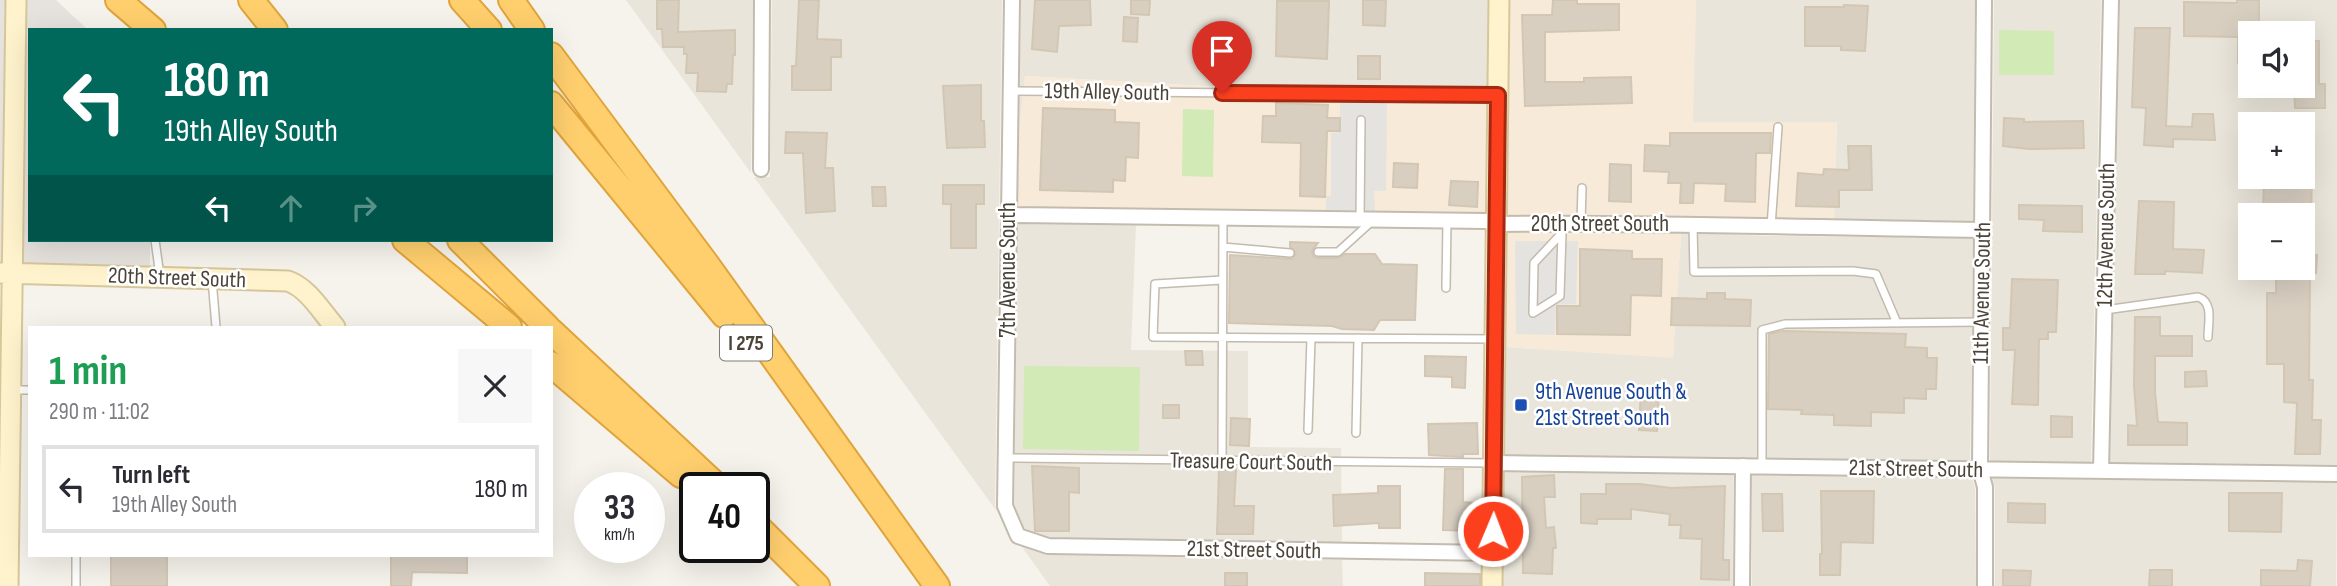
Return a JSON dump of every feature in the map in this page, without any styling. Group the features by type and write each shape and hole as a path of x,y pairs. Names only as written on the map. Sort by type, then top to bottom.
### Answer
{"highway":[{"path":"118,0 151,28"},
{"path":"251,0 273,28"},
{"path":"462,0 487,28"},
{"path":"511,0 531,28"},
{"path":"553,58 705,262 936,586"},
{"name":"I 275","path":"553,106 761,361 936,586"},
{"path":"407,242 508,326"},
{"path":"462,242 546,326"},
{"path":"553,333 702,472"},
{"path":"553,366 679,473"},
{"path":"770,539 817,586"},
{"path":"770,553 808,586"}],"street":[{"path":"8,586 5,485 20,390 6,273 16,0"},
{"path":"761,169 762,0"},
{"name":"7th Avenue South","path":"1012,0 1007,458 1004,506 1018,536"},
{"path":"1492,586 1499,0"},
{"name":"11th Avenue South","path":"1984,0 1980,469 1985,487 1985,586"},
{"name":"12th Avenue South","path":"2101,471 2110,0"},
{"name":"20th Street South","path":"1009,215 1486,220 1496,224 1562,229 1581,224 1982,230"},
{"name":"20th Street South","path":"6,273 288,281 298,285 334,326"},
{"name":"21st Street South","path":"1494,463 2337,474"},
{"path":"1742,586 1743,466"},
{"name":"21st Street South","path":"1018,536 1048,546 1493,553"}],"lane":[{"name":"19th Alley South","path":"1010,91 1498,95"},
{"path":"1318,252 1338,252 1367,219 1361,120"},
{"path":"1771,228 1778,127"},
{"path":"1581,224 1582,188"},
{"path":"1222,462 1223,217"},
{"path":"1446,288 1447,220"},
{"path":"1693,225 1695,272 1853,271 1877,274 1897,323"},
{"path":"1562,229 1560,296 1533,313 1534,263 1562,229"},
{"path":"155,242 160,277"},
{"path":"1223,247 1290,253"},
{"path":"211,279 216,326"},
{"path":"1222,280 1155,284 1153,337 1495,339"},
{"path":"2104,310 2198,297 2209,304 2208,337"},
{"path":"1762,467 1762,330 1784,324 1981,322"},
{"path":"1308,430 1311,338"},
{"path":"1356,433 1358,338"},
{"name":"Treasure Court South","path":"1007,458 1494,463"},
{"path":"76,557 76,586"}],"shaded area":[{"path":"0,0 6,0 2,264 0,264"},
{"path":"25,0 56,0 86,28 28,28 28,242 150,242 150,268 22,265"},
{"path":"626,0 753,0 751,173"},
{"path":"772,0 1002,0 995,506 998,513 754,177 770,177"},
{"path":"1021,0 1489,0 1488,102 1025,76 1019,131"},
{"path":"1508,0 1696,0 1693,122 1837,122 1834,220 1506,216"},
{"path":"1696,0 1975,0 1973,221 1834,220 1837,122 1692,122"},
{"path":"1994,0 2101,0 2091,462 1990,461"},
{"path":"2120,0 2337,0 2337,465 2110,462"},
{"path":"1025,76 1488,102 1487,212 1018,207 1019,131"},
{"path":"1387,101 1386,191 1374,191 1375,211 1326,210 1326,196 1331,196 1331,133 1340,132 1340,103"},
{"path":"1018,224 1136,225 1131,350 1248,351 1248,447 1341,448 1342,543 1049,538 1025,530 1014,505"},
{"path":"1506,233 1681,233 1673,358 1505,347"},
{"path":"1681,233 1973,238 1970,461 1504,455 1505,347 1673,357"},
{"path":"1515,241 1578,241 1576,304 1556,305 1555,335 1516,334"},
{"path":"1504,472 1733,475 1733,586 1503,586"},
{"path":"1752,475 1972,478 1975,488 1976,586 1752,586"},
{"path":"1992,478 2337,482 2336,586 1995,586 1995,487"},
{"path":"1022,547 1048,555 1342,560 1343,586 1050,586"}],"green space":[{"path":"1999,30 2054,31 2054,75 1999,75"},
{"path":"1183,109 1214,110 1213,177 1182,176"},
{"path":"1024,366 1140,367 1139,451 1023,449"}],"building":[{"path":"657,0 679,0 678,32 735,30 732,84 727,84 726,92 697,91 698,73 686,73 687,54 684,54 684,47 663,47 662,29 657,29"},
{"path":"799,0 819,0 817,39 841,40 841,57 831,57 831,90 792,90 792,66 796,66"},
{"path":"1035,0 1090,0 1091,25 1059,26 1057,52 1032,49"},
{"path":"1131,0 1150,0 1149,15 1131,14"},
{"path":"1363,0 1386,0 1385,26 1363,25"},
{"path":"1553,0 1577,0 1577,4 1619,4 1619,30 1545,32 1545,82 1584,82 1584,78 1631,77 1632,103 1525,106 1522,15 1552,15"},
{"path":"2237,0 2259,0 2259,21 2238,21 2238,37 2184,36 2184,2 2237,3"},
{"path":"1277,1 1329,1 1327,59 1276,56"},
{"path":"1868,6 1865,51 1841,50 1841,46 1805,46 1805,7"},
{"path":"1124,17 1138,18 1137,42 1123,41"},
{"path":"2135,28 2170,28 2166,126 2192,127 2193,114 2213,114 2215,140 2173,139 2173,147 2144,145 2146,108 2132,107"},
{"path":"2315,41 2319,41 2319,84 2325,84 2325,108 2295,108 2295,98 2315,98"},
{"path":"1358,56 1380,56 1380,79 1358,79"},
{"path":"981,85 981,121 984,121 985,147 947,148 943,86"},
{"path":"1276,103 1328,105 1327,118 1340,118 1340,131 1327,131 1325,197 1300,196 1301,143 1262,142 1263,116 1276,116"},
{"path":"1043,108 1115,110 1115,122 1139,123 1138,158 1126,157 1125,181 1113,180 1113,192 1040,190"},
{"path":"2004,118 2024,119 2024,122 2083,121 2084,148 2029,149 2003,146"},
{"path":"786,132 827,133 825,168 833,168 835,211 806,213 803,153 785,153"},
{"path":"1670,133 1771,133 1770,153 1756,153 1755,202 1725,201 1726,184 1694,183 1693,203 1680,203 1681,183 1668,183 1669,172 1644,171 1645,145 1670,146"},
{"path":"1848,146 1871,146 1872,190 1839,190 1839,207 1796,206 1798,173 1823,175 1824,169 1849,170"},
{"path":"1394,163 1418,164 1417,188 1393,187"},
{"path":"1610,164 1631,165 1631,202 1609,201"},
{"path":"1451,181 1478,182 1477,207 1449,205"},
{"path":"943,185 984,185 984,204 976,204 976,248 951,248 951,204 943,204"},
{"path":"872,187 885,187 886,206 873,206"},
{"path":"2264,189 2312,189 2311,203 2263,203"},
{"path":"2139,201 2174,202 2173,249 2204,250 2202,273 2165,271 2165,274 2135,274"},
{"path":"2019,205 2082,206 2082,232 2043,231 2044,220 2019,219"},
{"path":"1290,242 1318,243 1312,251 1317,258 1375,254 1382,264 1417,265 1415,320 1380,320 1374,330 1229,323 1230,255 1292,259 1296,253 1290,247"},
{"path":"1580,249 1632,251 1632,259 1662,259 1661,296 1631,295 1630,335 1557,334 1557,306 1580,306"},
{"path":"2012,279 2058,280 2056,332 2048,332 2048,339 2039,339 2038,405 2012,404 2015,350 2003,350 2003,328 2010,328"},
{"path":"2276,280 2310,280 2309,380 2313,380 2312,420 2321,420 2320,454 2295,454 2297,403 2284,402 2284,364 2267,364 2267,293 2276,293"},
{"path":"1707,293 1725,293 1725,299 1751,300 1750,326 1671,325 1672,298 1707,299"},
{"path":"2135,317 2160,317 2160,336 2192,336 2192,356 2155,356 2158,422 2187,423 2187,445 2128,445 2128,425 2137,426 2134,385"},
{"path":"1783,331 1906,334 1905,347 1927,348 1927,358 1937,358 1936,389 1926,389 1926,399 1904,398 1904,413 1871,412 1871,426 1834,425 1834,415 1768,409 1769,334"},
{"path":"1185,351 1202,351 1203,365 1186,365"},
{"path":"1425,356 1466,357 1465,388 1452,387 1452,377 1425,376"},
{"path":"2206,371 2207,386 2185,387 2185,372"},
{"path":"1641,387 1659,388 1657,431 1639,430"},
{"path":"1163,405 1179,405 1179,418 1163,418"},
{"path":"2051,416 2072,417 2072,437 2051,437"},
{"path":"1231,418 1250,419 1249,446 1230,445"},
{"path":"1477,423 1478,454 1463,454 1463,457 1429,455 1428,424"},
{"path":"1032,466 1079,468 1079,493 1069,492 1069,531 1035,531"},
{"path":"1219,469 1236,470 1234,506 1254,506 1253,534 1217,534"},
{"path":"1445,469 1463,469 1463,502 1474,503 1472,531 1443,530"},
{"path":"1554,475 1555,497 1544,497 1546,528 1554,527 1556,548 1553,548 1552,574 1523,573 1522,477"},
{"path":"1606,484 1671,488 1725,486 1723,560 1729,560 1729,580 1701,579 1702,539 1680,538 1681,525 1669,525 1670,514 1631,509 1631,519 1597,519 1597,524 1581,523 1581,494 1606,494"},
{"path":"1378,486 1400,486 1400,528 1379,528 1379,523 1334,526 1333,495 1378,493"},
{"path":"1821,491 1874,491 1873,543 1841,542 1840,575 1820,575"},
{"path":"2229,493 2282,493 2281,532 2229,531"},
{"path":"1762,494 1782,494 1783,531 1763,531"},
{"path":"2008,503 2045,504 2045,523 2008,522"},
{"path":"111,557 167,557 167,586 111,586"},
{"path":"391,557 467,557 467,573 412,572 411,586 391,586"},
{"path":"2298,560 2312,561 2310,586 2261,586 2261,570 2297,571"},
{"path":"2003,570 2031,571 2030,586 2003,586"},
{"path":"2150,570 2172,570 2172,586 2149,586"},
{"path":"1225,573 1247,573 1247,586 1225,586"},
{"path":"1425,573 1480,574 1480,586 1425,586"}],"place":[{"name":"9th Avenue South & 21st Street South","path":"1521,405"}],"route":[{"path":"1222,93 1498,95 1493,531"}]}
